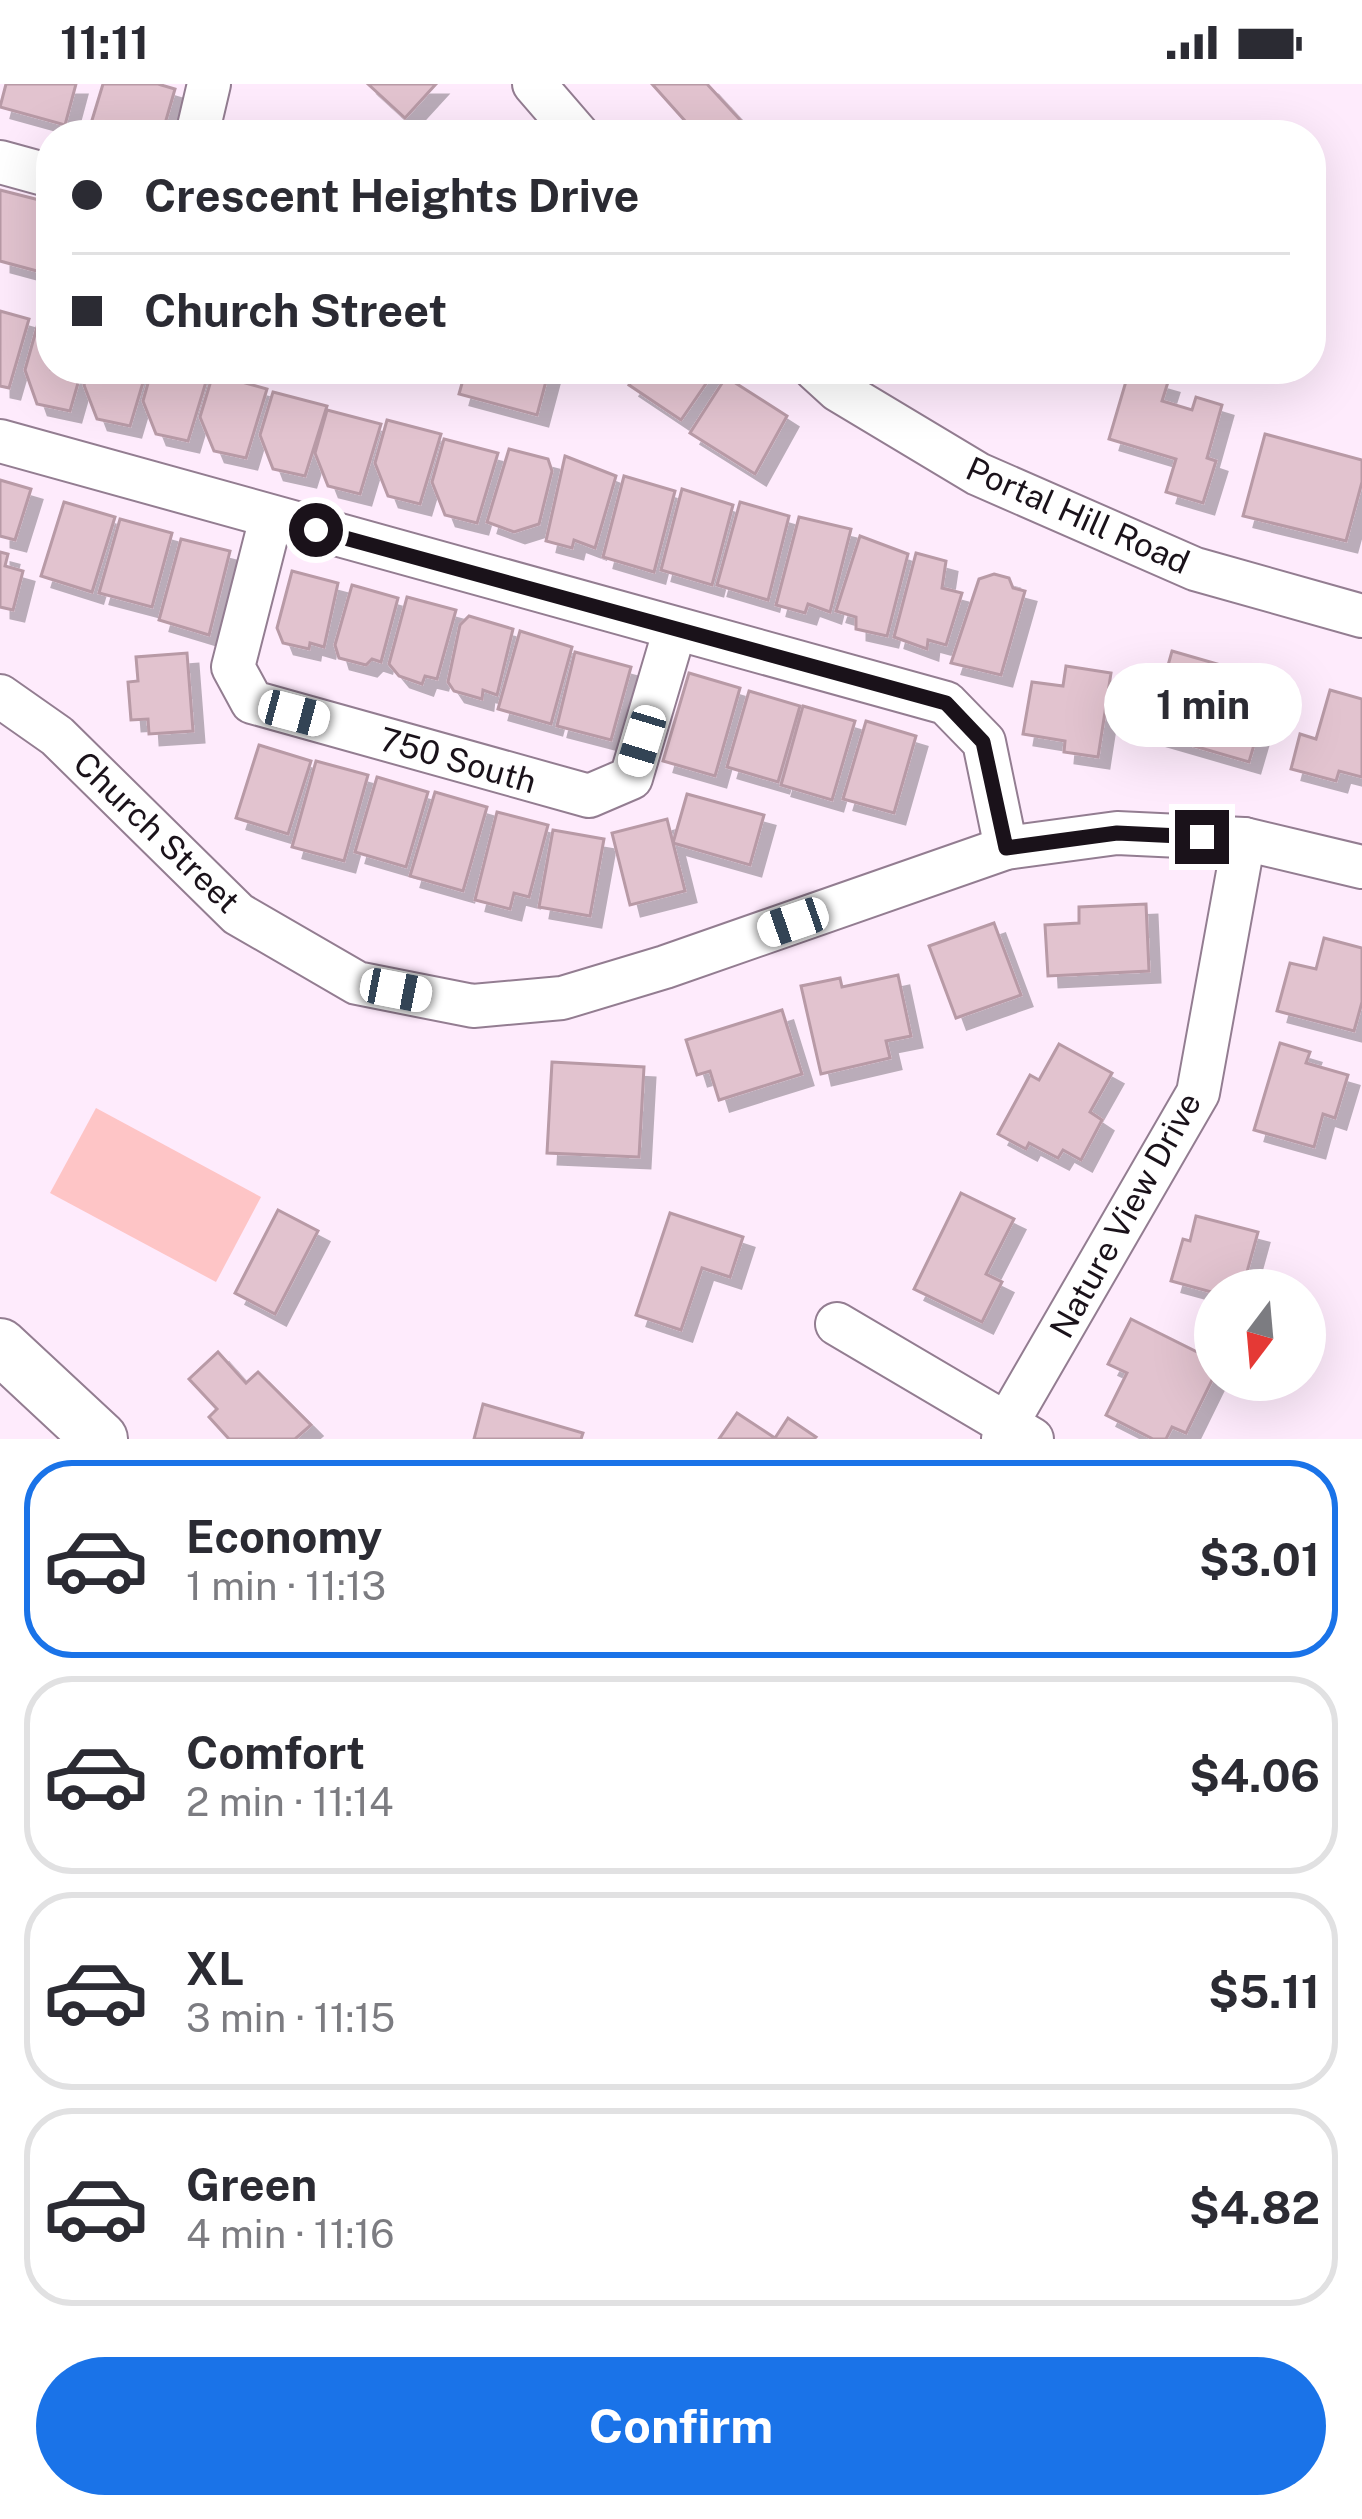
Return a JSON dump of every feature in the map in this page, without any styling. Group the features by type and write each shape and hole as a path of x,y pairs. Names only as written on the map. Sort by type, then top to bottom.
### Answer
{"main road":[{"path":"0,1346 100,1439"}],"street":[{"path":"200,120 209,84"},
{"path":"534,84 565,120"},
{"path":"0,162 36,172"},
{"name":"Portal Hill Road","path":"832,384 978,474 1196,569 1362,616"},
{"path":"0,441 946,703 983,742 1006,848"},
{"name":"750 South","path":"272,518 232,668 252,701 589,796 631,778 676,629"},
{"name":"Church Street","path":"0,696 58,736 238,914 357,982 473,1006 562,998 1006,848 1117,833 1244,839 1362,867"},
{"name":"Nature View Drive","path":"1014,1434 1198,1094 1244,839"},
{"path":"837,1324 1014,1434"}],"shaded area":[{"path":"96,1108 261,1197 216,1282 50,1193"}],"building":[{"path":"6,84 76,84 66,120 47,120 0,107"},
{"path":"103,84 158,84 175,89 166,120 92,120"},
{"path":"368,84 436,84 405,118"},
{"path":"652,84 707,84 740,120 684,120"},
{"path":"0,190 36,199 36,271 0,261"},
{"path":"0,311 29,319 9,388 0,386"},
{"path":"36,331 36,384 78,384 70,411 37,404 25,370"},
{"path":"143,384 130,426 97,419 84,385"},
{"path":"148,384 205,384 188,441 156,434 143,401"},
{"path":"210,384 267,389 246,458 214,451 200,417"},
{"path":"462,384 545,384 537,415 459,394"},
{"path":"630,384 706,384 681,420"},
{"path":"722,384 737,384 787,416 755,474 690,433"},
{"path":"1125,384 1167,384 1162,401 1192,410 1196,397 1222,405 1207,458 1216,461 1203,503 1166,492 1176,459 1109,439"},
{"path":"273,392 327,406 305,476 273,469 260,435"},
{"path":"327,410 381,424 360,494 328,486 315,453"},
{"path":"387,420 441,434 420,504 388,496 375,463"},
{"path":"1265,434 1362,460 1362,482 1346,541 1243,516"},
{"path":"444,439 498,453 477,523 445,515 432,482"},
{"path":"509,449 548,459 552,471 539,524 514,532 487,522"},
{"path":"565,456 616,476 595,548 574,540 572,548 546,541"},
{"path":"624,476 675,491 654,572 603,557"},
{"path":"0,480 31,489 15,540 0,536"},
{"path":"682,489 733,505 712,585 661,570"},
{"path":"64,502 115,517 92,592 41,576"},
{"path":"740,502 789,516 768,600 717,585"},
{"path":"799,517 851,529 830,612 808,604 805,613 776,605"},
{"path":"120,519 172,533 152,607 99,593"},
{"path":"860,536 908,554 887,636 856,629 856,617 836,611"},
{"path":"181,539 230,551 209,635 159,620"},
{"path":"0,552 8,554 5,566 23,571 13,610 0,607"},
{"path":"916,553 946,561 942,588 962,593 946,645 928,640 927,649 894,637"},
{"path":"292,571 338,583 324,647 283,643 277,628"},
{"path":"994,574 1009,578 1013,588 1025,591 1001,675 951,663 979,579"},
{"path":"352,585 398,598 381,662 372,659 366,665 339,658 335,645"},
{"path":"407,597 456,610 437,679 425,676 422,684 399,676 389,664"},
{"path":"469,616 513,629 497,695 483,690 482,699 454,691 448,682 460,625"},
{"path":"520,631 572,647 551,724 498,709"},
{"path":"1172,651 1273,680 1249,762 1149,733"},
{"path":"575,652 631,667 611,740 557,726"},
{"path":"187,653 193,731 149,734 148,719 131,720 128,682 138,681 136,657"},
{"path":"1066,666 1111,673 1098,757 1064,752 1065,741 1023,734 1032,682 1063,686"},
{"path":"689,673 740,688 715,776 663,761"},
{"path":"1330,690 1362,699 1362,777 1339,771 1336,781 1291,769 1300,734 1316,739"},
{"path":"749,691 800,706 778,782 727,767"},
{"path":"803,706 855,721 832,800 781,785"},
{"path":"866,721 916,736 894,813 843,799"},
{"path":"259,745 311,761 288,834 236,818"},
{"path":"316,761 368,775 344,861 292,847"},
{"path":"377,777 428,792 406,867 355,852"},
{"path":"435,792 487,807 463,891 410,876"},
{"path":"687,794 764,815 750,865 673,843"},
{"path":"497,812 548,825 529,897 514,893 510,909 475,900"},
{"path":"667,819 685,891 630,905 612,833"},
{"path":"553,830 604,839 590,916 539,907"},
{"path":"1146,904 1149,971 1048,976 1045,925 1079,923 1079,907"},
{"path":"994,923 1021,995 956,1018 929,946"},
{"path":"1324,938 1362,948 1362,1002 1354,1031 1277,1011 1290,963 1316,969"},
{"path":"898,975 911,1036 886,1041 890,1058 821,1074 801,986 840,978 842,987"},
{"path":"782,1010 802,1074 719,1100 710,1071 697,1075 686,1040"},
{"path":"1280,1043 1310,1052 1306,1063 1348,1075 1335,1118 1323,1114 1314,1147 1254,1130"},
{"path":"1059,1044 1112,1073 1090,1112 1102,1120 1081,1160 1063,1150 1058,1158 1029,1143 1026,1149 998,1134 1030,1075 1039,1080"},
{"path":"552,1062 644,1067 639,1157 547,1153"},
{"path":"961,1193 1014,1219 986,1274 1002,1282 982,1322 914,1289"},
{"path":"278,1210 318,1231 275,1314 235,1293"},
{"path":"670,1213 743,1237 730,1277 702,1268 681,1330 636,1315"},
{"path":"1196,1216 1258,1232 1248,1269 1194,1269 1194,1287 1171,1281 1183,1239 1190,1241"},
{"path":"1131,1319 1194,1350 1194,1401 1202,1401 1186,1433 1172,1427 1166,1439 1153,1439 1106,1415 1127,1373 1108,1364"},
{"path":"218,1352 246,1383 258,1372 311,1425 295,1439 229,1439 209,1417 217,1409 189,1379"},
{"path":"483,1404 583,1433 581,1439 474,1439"},
{"path":"737,1413 775,1438 788,1418 816,1437 814,1439 719,1439"}],"route":[{"path":"316,530 946,703 983,742 1006,848 1117,833 1202,837"}]}
